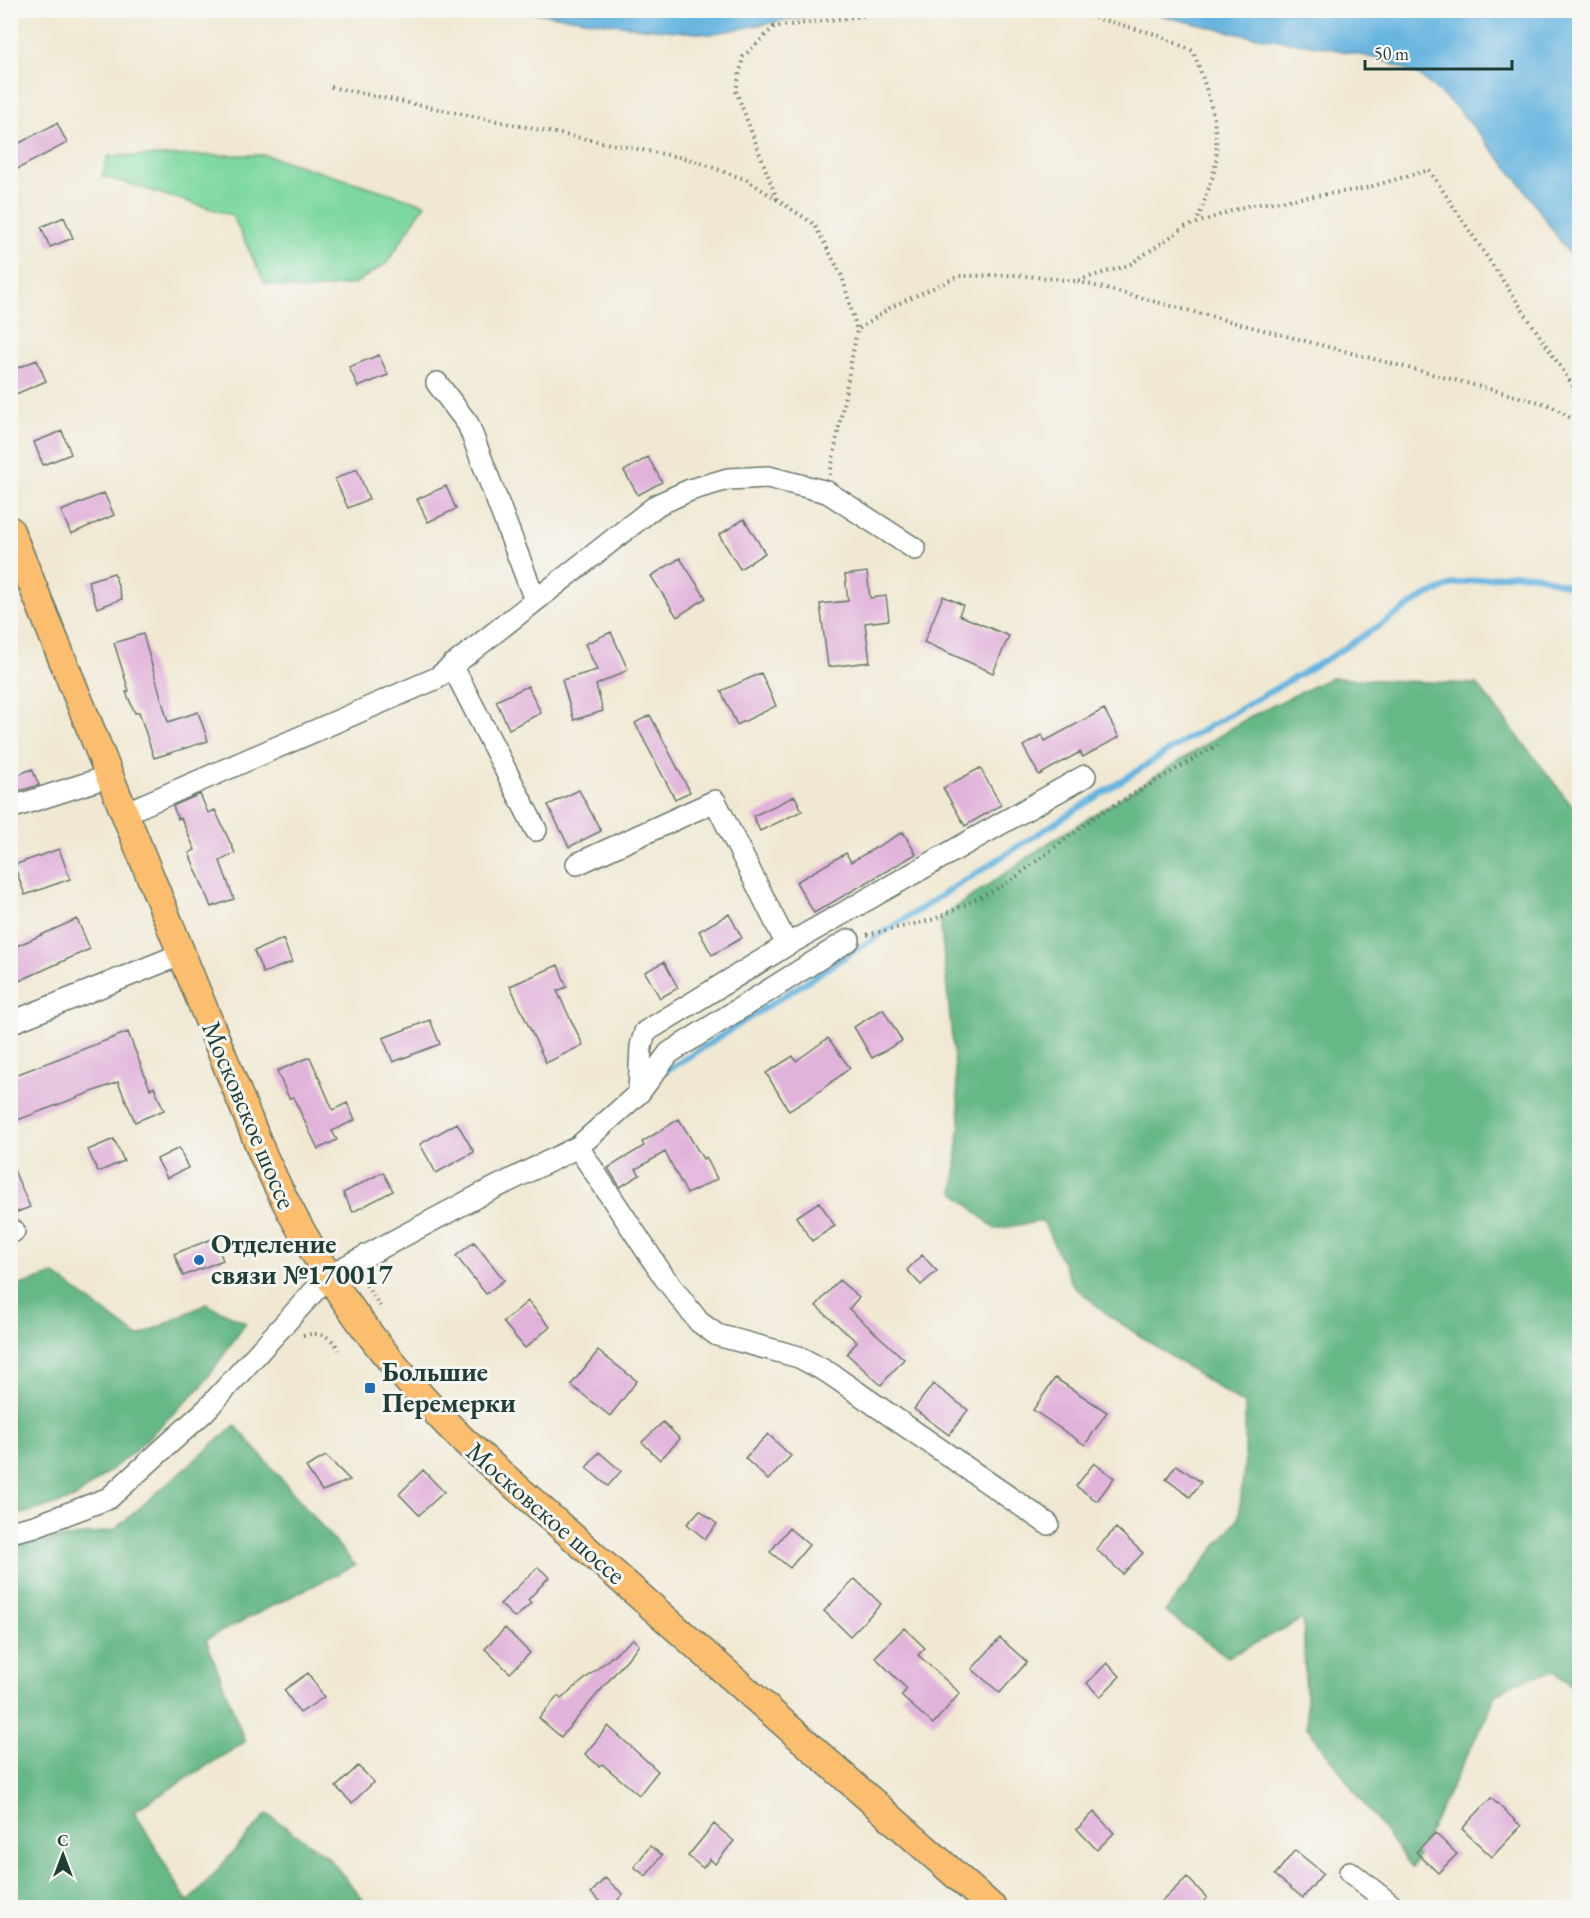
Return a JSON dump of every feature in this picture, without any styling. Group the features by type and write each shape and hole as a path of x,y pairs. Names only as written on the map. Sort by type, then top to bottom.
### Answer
{"main road":[{"name":"Московское шоссе","path":"10,530 271,1173 298,1226 328,1276 361,1324 398,1371 463,1440 993,1908"}],"street":[{"path":"436,383 468,424 535,600"},
{"path":"125,813 437,678 657,505 690,490 728,479 768,477 827,492 915,549"},
{"path":"452,665 536,830"},
{"path":"10,808 110,776"},
{"path":"639,1093 641,1046 645,1032 787,945 1085,776"},
{"path":"577,864 715,801 787,945"},
{"path":"10,1533 109,1498 206,1410 328,1276 480,1195 578,1148 639,1093 669,1053 849,940"},
{"path":"10,1023 182,954"},
{"path":"578,1148 664,1278 699,1322 717,1335 799,1357 829,1373 1048,1524"},
{"path":"1350,1872 1395,1908"}],"path":[{"path":"778,201 736,91 743,57 774,27 909,10"},
{"path":"1023,10 1084,15 1155,34 1193,51 1209,94 1216,128 1216,161 1197,223"},
{"path":"331,87 689,159 747,180 814,224 842,276 857,330 827,492"},
{"path":"1076,281 1129,265 1185,227 1246,206 1362,189 1429,170 1580,396"},
{"path":"857,330 891,307 959,276 1016,274 1076,281 1550,405 1580,424"},
{"path":"849,940 935,919 1005,885 1099,814 1218,745"},
{"path":"363,1280 385,1314"},
{"path":"301,1335 313,1333 327,1336 339,1350"}],"green space":[{"path":"265,155 425,204 387,263 354,284 304,290 265,283 232,215 102,176 108,156"},
{"path":"1330,678 1477,684 1579,815 1579,1692 1554,1671 1513,1683 1496,1696 1412,1868 1307,1727 1303,1619 1228,1657 1165,1612 1239,1517 1245,1457 1245,1405 1108,1315 1073,1285 1043,1221 995,1229 954,1192 960,1119 940,918 1050,842 1251,716"},
{"path":"54,1274 138,1337 206,1304 246,1323 201,1387 132,1453 74,1499 11,1517 11,1288"},
{"path":"235,1425 355,1565 206,1639 245,1742 134,1811 188,1903 267,1814 327,1856 369,1907 11,1907 11,1547 114,1530"}],"water":[{"path":"836,10 710,34 643,28 521,11"},
{"path":"1142,11 1579,11 1579,274 1570,255 1519,181 1459,110 1420,76 1383,60 1325,47 1239,34"}],"building":[{"path":"57,123 67,143 10,173 10,148"},
{"path":"64,217 73,238 50,247 41,227"},
{"path":"379,355 388,375 358,387 349,367"},
{"path":"37,360 46,381 16,394 10,381 10,371"},
{"path":"62,431 71,454 43,465 34,442"},
{"path":"648,457 662,482 638,495 624,471"},
{"path":"357,469 369,499 348,508 335,479"},
{"path":"446,486 456,509 428,522 417,499"},
{"path":"104,493 114,515 71,534 61,511"},
{"path":"744,519 765,553 740,569 719,535"},
{"path":"680,558 706,598 677,617 651,576"},
{"path":"867,572 870,598 886,596 889,620 865,623 870,662 828,667 820,604 848,601 845,575"},
{"path":"114,573 122,599 97,608 88,581"},
{"path":"943,596 963,605 959,615 1009,636 993,673 924,642"},
{"path":"611,632 628,670 596,685 603,711 574,720 562,680 597,670 585,644"},
{"path":"143,634 168,722 198,712 208,741 154,758 139,712 135,713 126,692 129,691 114,643"},
{"path":"761,673 776,706 737,725 721,691"},
{"path":"528,686 541,713 509,729 496,701"},
{"path":"1104,709 1119,737 1083,757 1080,752 1039,775 1023,746 1042,735 1045,741"},
{"path":"650,715 690,792 675,799 635,723"},
{"path":"980,768 1001,805 965,826 943,788"},
{"path":"32,769 39,785 10,794 10,778"},
{"path":"579,790 601,831 569,847 548,805"},
{"path":"200,794 208,813 215,810 235,853 220,861 234,899 211,907 189,853 195,850 173,806"},
{"path":"795,796 802,811 760,831 753,816"},
{"path":"903,832 916,854 814,913 796,882 846,853 851,862"},
{"path":"59,849 70,879 25,895 14,865"},
{"path":"729,914 742,938 712,955 699,931"},
{"path":"77,919 90,949 10,985 10,949"},
{"path":"283,939 292,962 263,973 254,951"},
{"path":"664,962 678,988 660,998 645,972"},
{"path":"558,965 567,987 557,991 583,1045 546,1063 510,986"},
{"path":"883,1009 902,1041 872,1058 854,1027"},
{"path":"430,1020 440,1044 393,1062 383,1038"},
{"path":"128,1032 150,1089 154,1087 164,1110 135,1122 118,1082 10,1123 10,1077"},
{"path":"828,1038 850,1068 789,1111 766,1073 793,1056 796,1061"},
{"path":"310,1057 333,1110 347,1103 355,1120 332,1131 337,1140 318,1149 293,1097 289,1098 277,1071"},
{"path":"679,1119 703,1159 706,1157 717,1179 687,1194 665,1152 636,1169 640,1175 620,1187 608,1168 644,1146 642,1142"},
{"path":"457,1123 474,1152 436,1173 420,1144"},
{"path":"114,1139 124,1161 98,1172 88,1150"},
{"path":"179,1148 188,1168 167,1178 157,1159"},
{"path":"10,1161 30,1207 10,1215"},
{"path":"383,1172 393,1191 353,1212 343,1193"},
{"path":"819,1202 835,1226 812,1241 796,1217"},
{"path":"214,1238 223,1260 183,1276 174,1254"},
{"path":"474,1242 504,1280 486,1294 456,1256"},
{"path":"922,1255 937,1271 921,1285 907,1270"},
{"path":"839,1280 859,1297 849,1309 904,1359 881,1385 847,1354 857,1342 816,1306"},
{"path":"528,1301 550,1327 525,1348 503,1322"},
{"path":"598,1351 637,1381 610,1416 571,1385"},
{"path":"1055,1378 1107,1412 1085,1445 1033,1410"},
{"path":"933,1384 968,1410 949,1435 914,1409"},
{"path":"663,1422 680,1439 660,1460 642,1442"},
{"path":"768,1434 791,1456 768,1480 745,1458"},
{"path":"599,1452 621,1471 608,1486 586,1468"},
{"path":"326,1456 350,1480 322,1491 306,1467"},
{"path":"1094,1463 1114,1478 1097,1501 1076,1486"},
{"path":"1176,1465 1201,1482 1190,1497 1166,1479"},
{"path":"423,1470 444,1492 419,1515 399,1494"},
{"path":"700,1510 717,1524 705,1539 687,1524"},
{"path":"789,1528 809,1545 790,1568 770,1552"},
{"path":"1116,1528 1143,1553 1123,1574 1096,1549"},
{"path":"538,1567 549,1577 528,1600 531,1603 515,1618 500,1604"},
{"path":"855,1579 881,1604 850,1636 824,1611"},
{"path":"505,1628 530,1653 510,1673 485,1649"},
{"path":"904,1628 925,1648 918,1655 960,1693 933,1724 901,1696 907,1689 875,1657"},
{"path":"1000,1638 1027,1662 1000,1693 972,1669"},
{"path":"633,1639 639,1645 561,1737 539,1718 558,1696 561,1699"},
{"path":"1107,1663 1120,1676 1100,1697 1087,1683"},
{"path":"308,1673 324,1697 300,1713 284,1690"},
{"path":"608,1726 658,1771 639,1795 602,1764 599,1766 585,1754"},
{"path":"358,1766 374,1782 352,1803 336,1787"},
{"path":"1491,1798 1521,1826 1492,1857 1462,1829"},
{"path":"1094,1812 1114,1833 1097,1850 1077,1829"},
{"path":"714,1824 734,1841 715,1864 710,1859 703,1868 688,1856"},
{"path":"1435,1833 1457,1854 1438,1873 1416,1852"},
{"path":"650,1846 662,1855 646,1876 634,1867"},
{"path":"1295,1850 1323,1873 1303,1898 1275,1875"},
{"path":"1187,1877 1207,1898 1197,1908 1155,1908"},
{"path":"605,1878 623,1894 611,1908 591,1893"}],"waterway":[{"path":"666,1071 1187,739 1332,656 1422,598 1453,584 1513,574 1536,575 1580,590"}],"place":[{"name":"Отделение связи №170017","path":"199,1260"},
{"name":"Большие Перемерки","path":"370,1388"}]}
